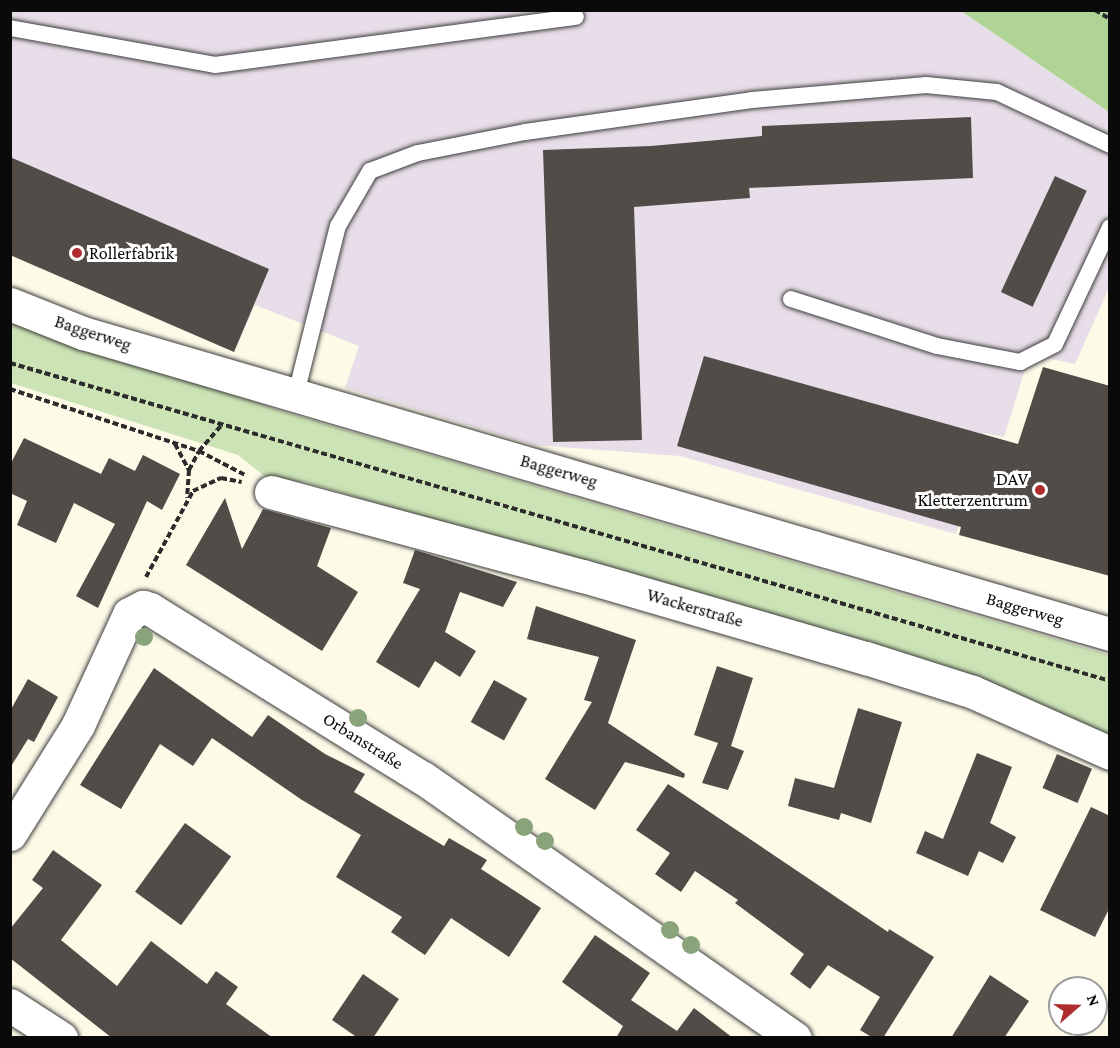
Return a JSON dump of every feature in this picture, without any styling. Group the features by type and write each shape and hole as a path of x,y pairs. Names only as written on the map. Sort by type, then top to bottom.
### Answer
{"street":[{"name":"Baggerweg","path":"10,304 84,333 296,393 1110,634"},
{"name":"Wackerstraße","path":"271,492 583,576 866,657 973,692 1110,753"},
{"name":"Orbanstraße","path":"135,610 142,607 158,613 423,778 795,1038"},
{"path":"10,834 78,725 124,622 135,610"},
{"path":"10,1005 61,1038"},
{"path":"10,1029 19,1038"}],"lane":[{"path":"10,28 215,65 576,17"},
{"path":"296,393 338,226 370,171 418,153 525,132 752,100 927,85 997,92 1110,145"},
{"path":"791,299 937,346 1020,362 1055,344 1110,226"}],"path":[{"path":"1095,10 1110,19"},
{"path":"10,363 221,426 1110,681"},
{"path":"10,389 220,459 271,492"},
{"path":"187,498 189,470 199,451 221,426"},
{"path":"174,443 189,470"},
{"path":"135,610 141,588 187,498 200,485 221,478 271,492"}],"shaded area":[{"path":"11,11 961,11 1109,112 1109,288 1075,364 1043,357 1027,363 1004,437 984,433 956,534 680,456 534,445 345,388 359,346 255,305 234,352 11,255"}],"green space":[{"path":"961,11 1109,11 1109,112 989,30"},
{"path":"10,315 284,412 1109,655 1109,736 976,677 305,482 272,482 238,455 11,383"}],"building":[{"path":"971,117 973,178 749,188 750,198 634,207 642,440 553,442 543,150 651,146 762,136 762,126"},
{"path":"10,157 269,269 234,352 10,255"},
{"path":"1055,176 1087,191 1033,307 1001,292"},
{"path":"704,356 1018,444 1043,367 1110,386 1110,576 959,535 961,527 677,446"},
{"path":"24,438 101,474 109,458 135,471 143,455 180,474 162,510 147,501 98,608 76,596 115,524 74,503 56,543 17,525 27,501 10,493 10,465"},
{"path":"225,498 242,549 263,509 331,528 317,566 358,592 322,651 186,565"},
{"path":"415,550 517,582 503,607 460,592 445,632 476,651 460,677 435,661 419,688 376,662 420,589 403,583"},
{"path":"536,606 636,640 608,723 685,774 684,778 625,762 595,810 545,779 592,702 584,700 599,657 527,639"},
{"path":"717,666 753,678 731,746 744,751 728,790 702,783 718,743 694,735"},
{"path":"154,668 252,737 268,715 325,754 365,774 354,792 444,846 449,838 487,860 481,869 541,908 509,957 451,918 425,955 391,932 402,917 336,877 361,835 302,800 212,738 193,766 160,744 121,809 80,785"},
{"path":"28,679 58,697 34,742 28,739 10,768 10,711"},
{"path":"494,680 527,698 504,740 471,722"},
{"path":"858,708 902,722 871,823 841,813 839,820 788,806 795,778 834,788"},
{"path":"977,753 1012,767 990,823 1016,837 1003,863 979,851 968,876 916,853 925,831 943,839"},
{"path":"1057,754 1092,769 1078,803 1043,788"},
{"path":"668,784 888,932 889,929 934,957 883,1038 873,1038 860,1030 880,997 828,965 810,989 790,974 804,954 735,903 738,900 695,871 681,892 655,874 670,853 636,830"},
{"path":"1091,807 1110,816 1110,907 1095,937 1040,910"},
{"path":"185,823 231,857 181,925 135,892"},
{"path":"53,850 102,885 61,940 117,986 151,941 207,984 216,971 238,987 226,1004 273,1038 112,1038 10,958 10,929 43,888 32,880"},
{"path":"595,935 650,973 631,1000 677,1031 694,1008 733,1038 616,1038 623,1026 562,982"},
{"path":"363,974 399,999 373,1038 358,1038 332,1020"},
{"path":"990,975 1029,1001 1004,1038 951,1038"}],"place":[{"name":"Rollerfabrik","path":"77,253"},
{"name":"DAV Kletterzentrum","path":"1040,490"}]}
